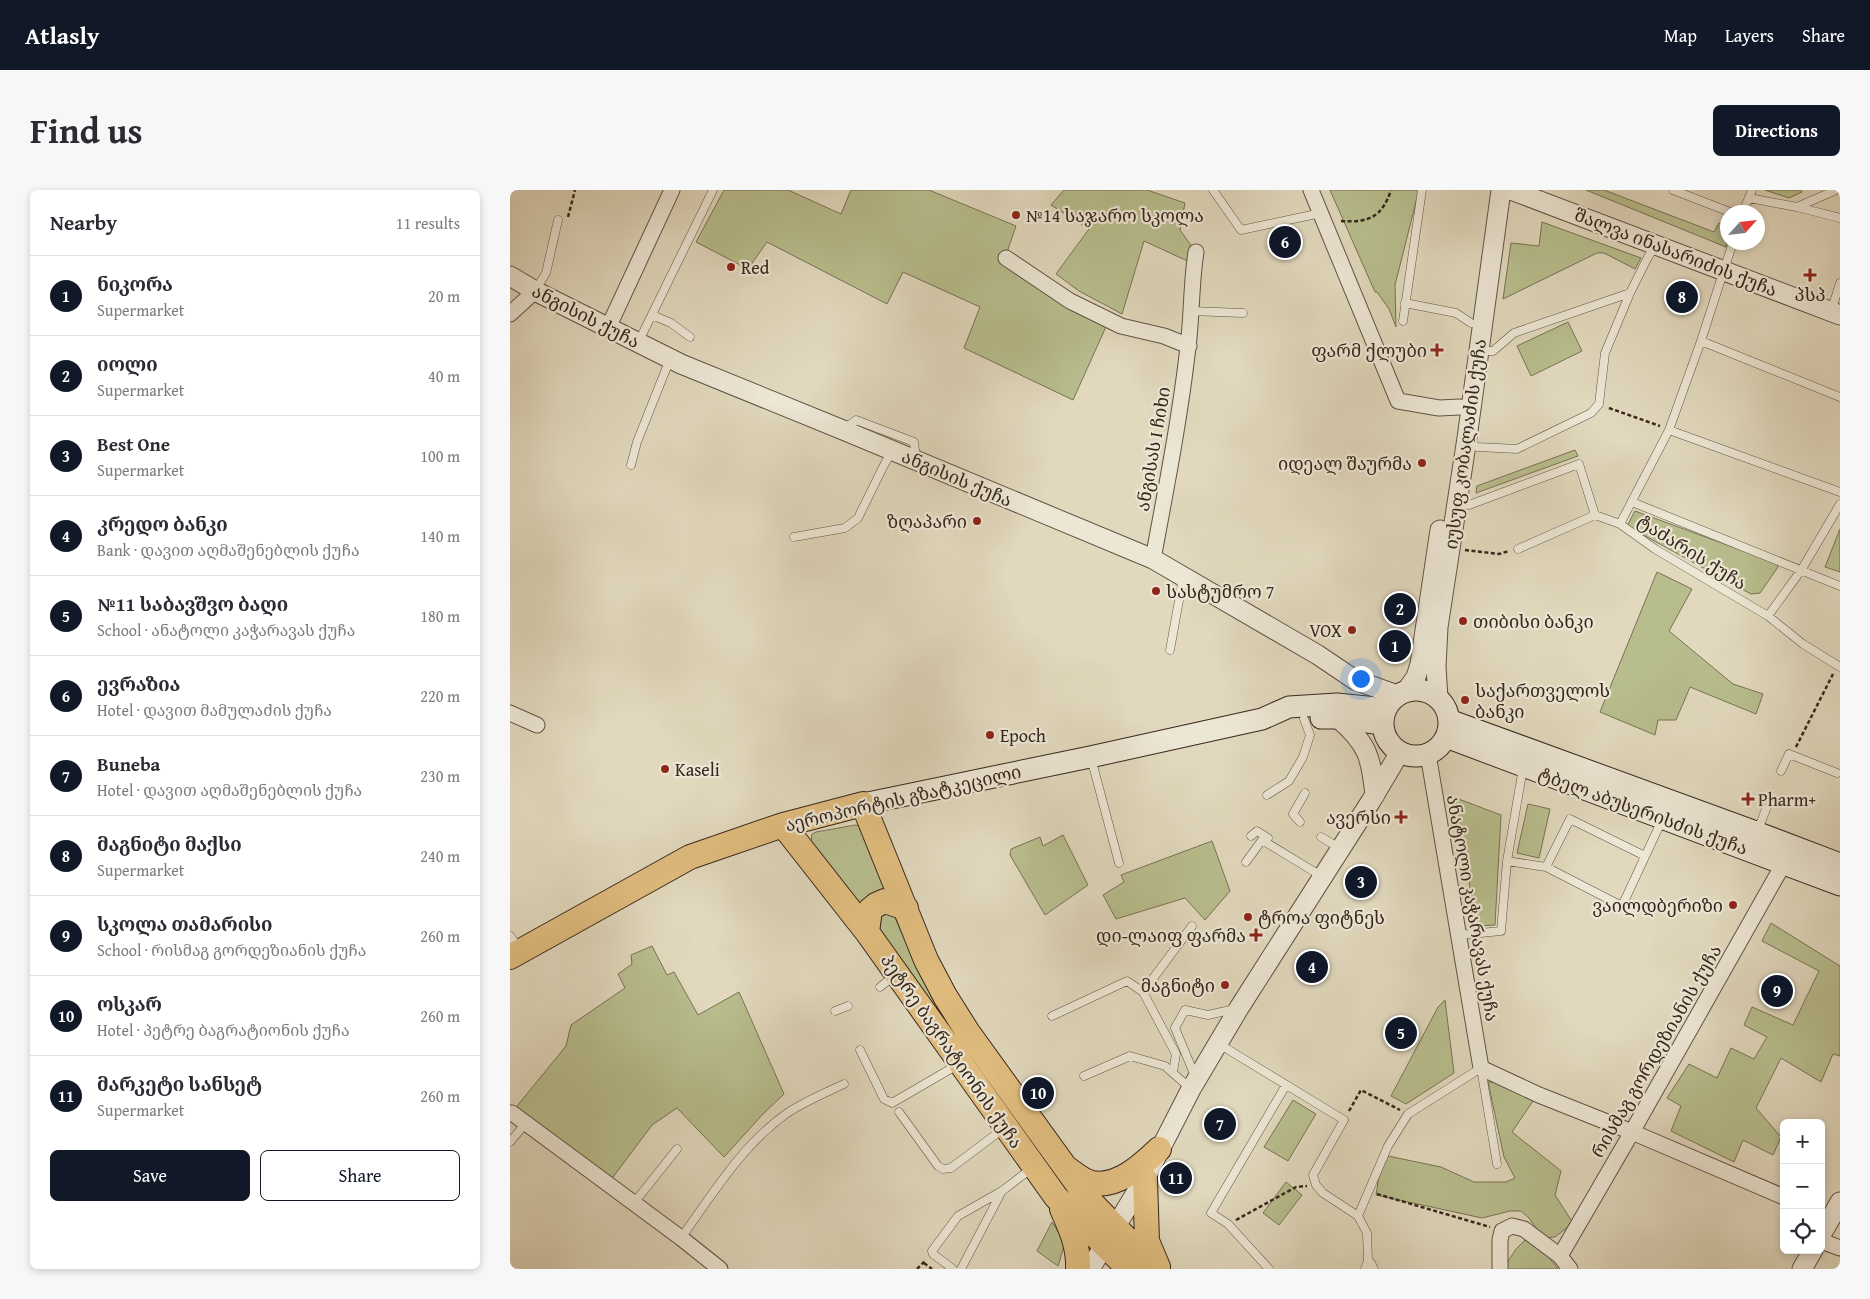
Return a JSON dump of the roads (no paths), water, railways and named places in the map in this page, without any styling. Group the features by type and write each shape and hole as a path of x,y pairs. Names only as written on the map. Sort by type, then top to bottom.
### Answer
{"main road":[{"path":"1414,689 1428,692 1438,698 1448,712 1448,729 1439,748 1428,754 1411,756 1400,752 1391,745 1385,735 1393,705 1414,689"},
{"name":"აეროპორტის გზატკეცილი","path":"513,948 690,857 783,825 863,804 1262,719 1289,707 1336,704 1393,705"},
{"name":"აეროპორტის გზატკეცილი","path":"1262,719 1291,721 1338,718 1393,705"},
{"name":"ტბელ აბუსერისძის ქუჩა","path":"1448,729 1523,766 1840,885"},
{"name":"ტბელ აბუსერისძის ქუჩა","path":"1448,729 1757,832 1840,864"},
{"name":"პეტრე ბაგრატიონის ქუჩა","path":"863,804 926,960 945,996 967,1031 1088,1200 1129,1269"},
{"name":"პეტრე ბაგრატიონის ქუჩა","path":"783,825 867,932 889,980 961,1063 1056,1197 1157,1269"},
{"path":"867,932 870,910 876,905 885,901 906,908"},
{"path":"1062,1165 1082,1179 1093,1183 1109,1182 1121,1178 1140,1167 1159,1148"},
{"path":"1145,1179 1147,1241 1157,1269"},
{"path":"1056,1197 1072,1229 1077,1246 1078,1269"}],"street":[{"path":"608,328 672,190"},
{"path":"1311,190 1398,401 1439,408 1460,407"},
{"name":"იუსუფ კობალაძის ქუჩა","path":"1393,705 1416,677 1420,664 1460,407 1489,190"},
{"name":"იუსუფ კობალაძის ქუჩა","path":"1438,698 1436,667 1438,627 1466,445 1501,190"},
{"name":"შალვა ინასარიძის ქუჩა","path":"1511,190 1835,313"},
{"name":"ანგისას I ჩიხი","path":"1153,559 1173,456 1189,346 1190,311 1196,252"},
{"path":"1006,258 1070,301 1121,326 1164,336 1189,346"},
{"name":"ანგისის ქუჩა","path":"510,276 535,291 670,359 1153,559 1318,655 1393,705"},
{"path":"510,314 535,291"},
{"path":"510,713 536,725"},
{"path":"1338,718 1355,733 1365,748 1372,767 1375,795"},
{"path":"1090,1269 1145,1179 1159,1148 1194,1084 1239,1008 1375,795 1400,752"},
{"name":"ანატოლი კაჭარავას ქუჩა","path":"1428,754 1482,1068"},
{"name":"რისმაგ გორდეზიანის ქუჩა","path":"1560,1256 1784,864"},
{"path":"1482,1068 1539,1095 1632,1132 1780,1195"},
{"path":"512,1112 720,1269"},
{"path":"1825,1225 1831,1210"},
{"path":"1500,1269 1500,1240 1502,1231 1512,1226 1524,1229 1560,1256 1570,1269"},
{"path":"1825,1242 1840,1248"},
{"path":"1802,1269 1811,1254"}],"lane":[{"path":"638,342 713,190"},
{"path":"1212,190 1241,230 1321,213"},
{"path":"1403,321 1422,190"},
{"path":"1673,190 1720,208"},
{"path":"1746,205 1752,190"},
{"path":"1797,208 1836,190"},
{"path":"1749,198 1840,218"},
{"path":"535,291 546,273 558,220"},
{"path":"1466,445 1517,449 1592,413 1599,404 1605,353 1630,293 1656,245"},
{"path":"1620,524 1669,430 1702,341 1730,250"},
{"path":"1835,313 1840,283"},
{"path":"1479,351 1494,351 1514,333 1630,293"},
{"path":"1405,303 1456,312 1472,323"},
{"path":"1190,311 1243,313"},
{"path":"652,315 671,323 690,337"},
{"path":"1702,341 1840,397"},
{"path":"631,465 637,442 670,359"},
{"path":"843,430 856,420 914,442 917,462"},
{"path":"1669,430 1840,492"},
{"path":"794,537 844,528 858,518 892,451"},
{"path":"1457,503 1469,505 1579,464 1595,515 1518,549"},
{"path":"1632,502 1802,569 1840,586"},
{"path":"1768,616 1802,569 1840,504"},
{"name":"ტაძარის ქუჩა","path":"1595,515 1620,524 1655,549 1768,616 1803,644 1838,666"},
{"path":"1170,650 1184,576"},
{"path":"1267,795 1289,781 1303,758 1310,735 1304,719"},
{"path":"1782,771 1789,754 1837,774"},
{"path":"1090,757 1119,863"},
{"path":"1459,935 1501,930 1507,861 1523,766"},
{"path":"1300,822 1293,814 1305,793"},
{"path":"1757,832 1766,809"},
{"path":"1507,861 1546,867 1622,906 1663,818"},
{"path":"1546,867 1570,819 1645,856"},
{"path":"1251,836 1257,831 1268,838"},
{"path":"1320,837 1341,849"},
{"path":"1246,862 1262,840 1324,875"},
{"path":"1305,864 1324,875"},
{"path":"1143,992 1192,926"},
{"path":"1052,1016 1127,981 1143,992 1176,1054 1173,1072"},
{"path":"835,1011 848,1006"},
{"path":"1194,1084 1175,1028 1185,1010 1208,1015 1239,1008"},
{"path":"1219,1044 1344,1120 1314,1175 1316,1185 1323,1193 1358,1216 1367,1233 1366,1265 1371,1263 1374,1269"},
{"path":"860,1050 884,1099 892,1103 961,1063"},
{"path":"1084,1076 1130,1056 1165,1066 1194,1084"},
{"path":"1358,1216 1388,1146 1408,1114 1482,1068 1497,1164"},
{"path":"681,1238 729,1172 756,1140 785,1114 844,1084"},
{"path":"1269,1269 1228,1224 1211,1213 1286,1086"},
{"path":"899,1112 938,1166 943,1169 951,1168 1006,1127"},
{"path":"510,1142 526,1123"},
{"path":"634,1203 677,1149"},
{"path":"953,1269 933,1254 932,1251 958,1216 1002,1191 1034,1167"},
{"path":"961,1269 1002,1191"}],"place":[{"name":"№14 საჯარო სკოლა","path":"1016,215"},
{"name":"ევრაზია","path":"1285,242"},
{"name":"Red","path":"731,267"},
{"name":"პსპ","path":"1810,275"},
{"name":"მაგნიტი მაქსი","path":"1682,297"},
{"name":"ფარმ ქლუბი","path":"1437,350"},
{"name":"იდეალ შაურმა","path":"1422,463"},
{"name":"ზღაპარი","path":"977,521"},
{"name":"სასტუმრო 7","path":"1156,591"},
{"name":"იოლი","path":"1400,609"},
{"name":"თიბისი ბანკი","path":"1463,621"},
{"name":"VOX","path":"1352,630"},
{"name":"ნიკორა","path":"1395,646"},
{"name":"საქართველოს ბანკი","path":"1465,700"},
{"name":"Epoch","path":"990,735"},
{"name":"Kaseli","path":"665,769"},
{"name":"Pharm+","path":"1748,799"},
{"name":"ავერსი","path":"1401,817"},
{"name":"Best One","path":"1361,882"},
{"name":"ვაილდბერიზი","path":"1733,905"},
{"name":"ტროა ფიტნეს","path":"1248,917"},
{"name":"დი-ლაიფ ფარმა","path":"1256,935"},
{"name":"კრედო ბანკი","path":"1312,967"},
{"name":"მაგნიტი","path":"1225,985"},
{"name":"სკოლა თამარისი","path":"1777,991"},
{"name":"№11 საბავშვო ბაღი","path":"1401,1033"},
{"name":"ოსკარ","path":"1038,1093"},
{"name":"Buneba","path":"1220,1124"},
{"name":"მარკეტი სანსეტ","path":"1176,1178"}]}
